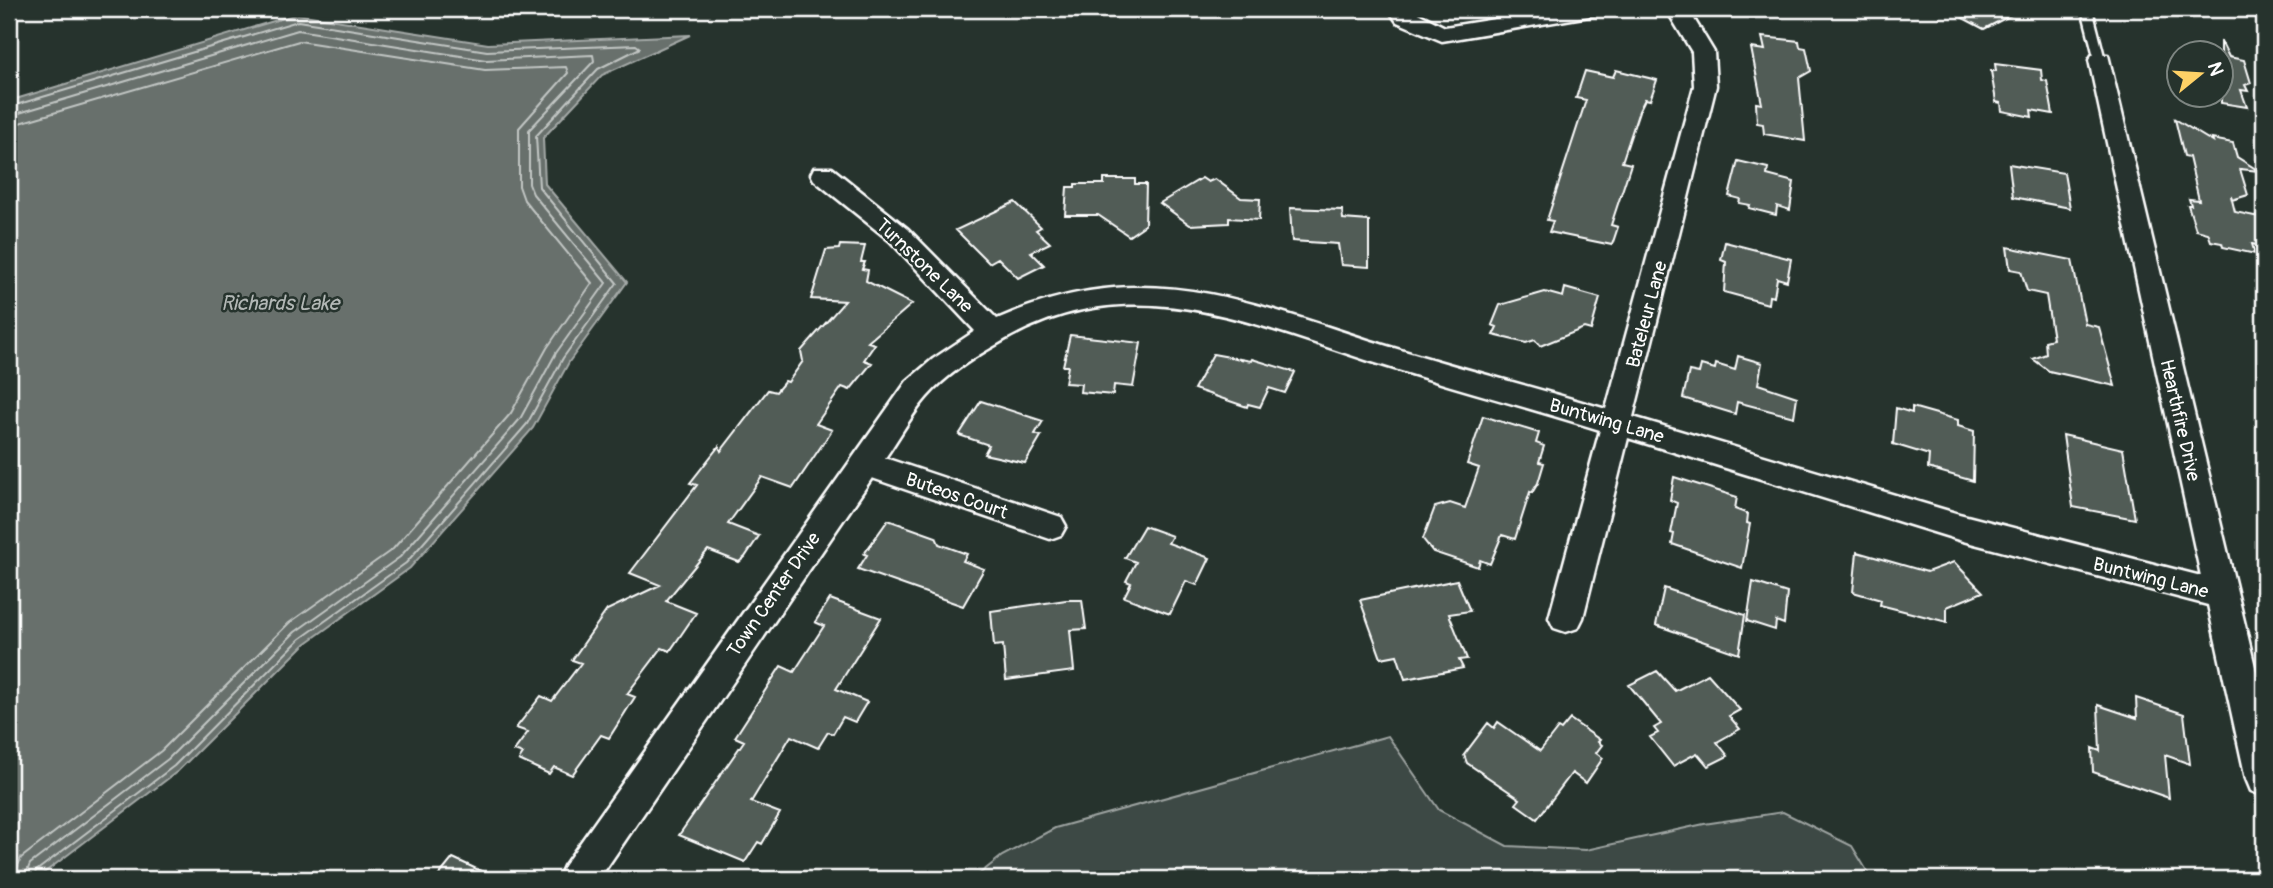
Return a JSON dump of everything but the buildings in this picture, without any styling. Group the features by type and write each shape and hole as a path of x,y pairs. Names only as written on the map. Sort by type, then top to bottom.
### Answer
{"street":[{"path":"1399,9 1405,17 1442,34 1595,9"},
{"name":"Bateleur Lane","path":"1566,618 1705,86 1703,52 1680,14"},
{"name":"Hearthfire Drive","path":"2100,60 2264,779"},
{"name":"Turnstone Lane","path":"822,174 900,235 992,331"},
{"name":"Buntwing Lane","path":"992,331 1051,308 1127,295 1196,298 1239,307 1384,356 1618,422 2034,548 2221,594"},
{"name":"Town Center Drive","path":"577,879 863,463 917,389 963,348 992,331"},
{"name":"Buteos Court","path":"863,463 1050,526"}],"lane":[{"path":"2087,9 2100,60"}],"shaded area":[{"path":"1388,736 1439,810 1507,846 1586,850 1704,824 1783,812 1852,846 1872,879 973,879 1002,856 1055,828"}],"water":[{"name":"Richards Lake","path":"297,14 488,44 690,35 602,75 543,138 545,184 627,282 569,362 533,428 410,568 305,644 178,771 36,879 9,879 9,101"}]}
